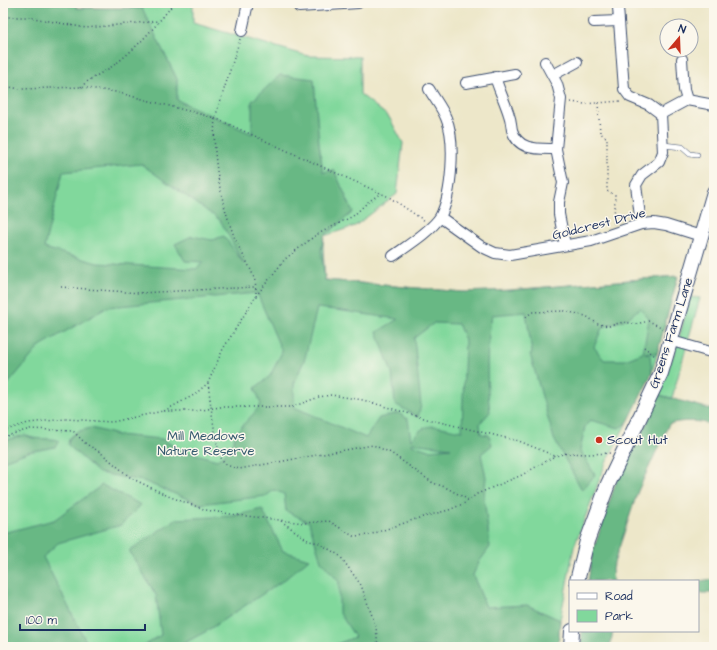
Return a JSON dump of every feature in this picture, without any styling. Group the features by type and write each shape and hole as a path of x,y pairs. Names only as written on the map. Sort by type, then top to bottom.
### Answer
{"street":[{"path":"242,31 248,3"},
{"path":"299,7 358,3"},
{"path":"618,7 622,82 624,89 630,97 649,105 661,114 663,152 659,162 642,175 636,185 642,224"},
{"path":"594,22 618,21"},
{"path":"682,59 684,90 687,100"},
{"path":"545,62 559,90 561,101 556,149 563,183 559,202 559,214 565,245"},
{"path":"552,75 577,62"},
{"path":"466,83 516,74"},
{"path":"495,77 509,116 512,130 518,142 525,147 533,149 556,149"},
{"path":"393,256 420,237 440,217 451,174 451,142 447,118 429,89"},
{"path":"661,114 687,100 714,105"},
{"name":"Greens Farm Lane","path":"577,580 587,541 621,453 661,373 701,236 710,221 714,192"},
{"name":"Goldcrest Drive","path":"440,217 482,247 495,253 510,255 591,241 642,224 654,223 666,225 701,236"},
{"path":"673,336 714,353"},
{"path":"571,647 572,632"}],"lane":[{"path":"663,145 682,146 690,154 697,155"}],"path":[{"path":"81,87 90,78 114,65 131,51 174,3"},
{"path":"3,22 7,17 28,17 86,28 158,21"},
{"path":"242,31 215,118 214,131 218,178 234,237 255,278 256,296"},
{"path":"3,86 21,88 81,87 116,92 215,118 381,193 398,202 431,226"},
{"path":"561,101 598,103 622,101 630,97"},
{"path":"598,103 600,133 607,138 607,191 615,195 614,234"},
{"path":"3,431 28,423 65,419 112,422 163,411 194,395 208,383 223,349 256,296 285,259 316,235 353,216 368,202 381,193"},
{"path":"61,288 139,294 255,287"},
{"path":"526,317 532,312 565,311 586,316 598,324 609,326 623,322 636,324 649,321 673,336"},
{"path":"208,383 215,438 220,458 225,464 239,469 373,445 392,453 433,484 445,487 469,500"},
{"path":"163,411 180,412 212,408 252,406 292,407 319,397 345,396 391,407 426,420 519,441 555,456"},
{"path":"3,437 30,429 74,431 86,444 100,452 131,478 168,496 206,510 304,523 329,520 354,536 369,535 419,518 449,510 469,500 477,494 522,475 555,456 568,453 621,453"},
{"path":"279,520 308,540 319,543 340,556 361,585 376,627 378,647"}],"green space":[{"name":"Mill Meadows Nature Reserve","path":"3,3 75,3 77,8 142,8 148,3 193,3 193,23 308,56 360,57 360,94 389,117 403,143 397,194 355,226 324,236 323,248 325,280 474,293 678,276 652,373 605,465 574,547 560,620 558,647 3,647"},
{"path":"3,3 75,3 77,8 142,8 177,79 177,100 252,134 252,101 280,75 314,79 323,172 334,170 353,212 324,236 321,250 325,280 463,292 512,290 678,276 657,354 645,353 650,355 652,373 628,422 619,428 590,420 585,427 580,450 595,475 582,490 554,439 530,354 532,353 526,312 492,315 487,364 490,412 480,423 481,434 489,435 492,445 481,454 486,477 484,497 490,547 479,562 473,575 486,607 527,605 560,620 558,647 329,647 355,637 339,612 339,582 321,561 309,522 286,511 284,494 274,490 266,496 200,504 143,481 99,473 68,445 69,439 76,432 91,428 117,435 162,439 178,449 217,460 223,456 230,447 236,434 261,404 255,388 270,376 282,352 257,293 108,307 40,346 3,390 3,41 5,30 3,30","holes":["141,164 220,220 244,264 224,236 212,240 192,236 175,244 185,261 204,262 196,269 97,263 44,248 63,172","317,308 398,319 377,332 392,373 395,404 418,417 421,405 414,338 434,323 458,324 465,340 462,431 434,426 428,427 422,429 411,440 408,419 398,413 379,418 366,438 294,407 294,384 305,358","640,308 649,319 643,353 625,360 604,360 594,347 602,328 628,318","412,443 451,448 429,450 412,445"]},
{"path":"690,297 700,298 672,398 659,395 678,342"},
{"path":"659,395 714,410 714,426 692,421 669,424 638,491 612,569 613,580 588,580 593,551 617,479 640,438"},
{"path":"25,435 34,438 60,441 55,447 28,452 3,461 3,441"},
{"path":"102,485 141,505 121,525 58,543 43,557 89,647 3,647 3,533 54,520"},
{"path":"262,509 283,551 309,559 284,580 205,632 177,647 141,647 161,635 156,595 129,551 176,519 234,516"},
{"path":"714,579 714,593 699,593 699,581"},
{"path":"582,632 613,632 610,647 581,647"}],"place":[{"name":"Scout Hut","path":"599,440"}]}
